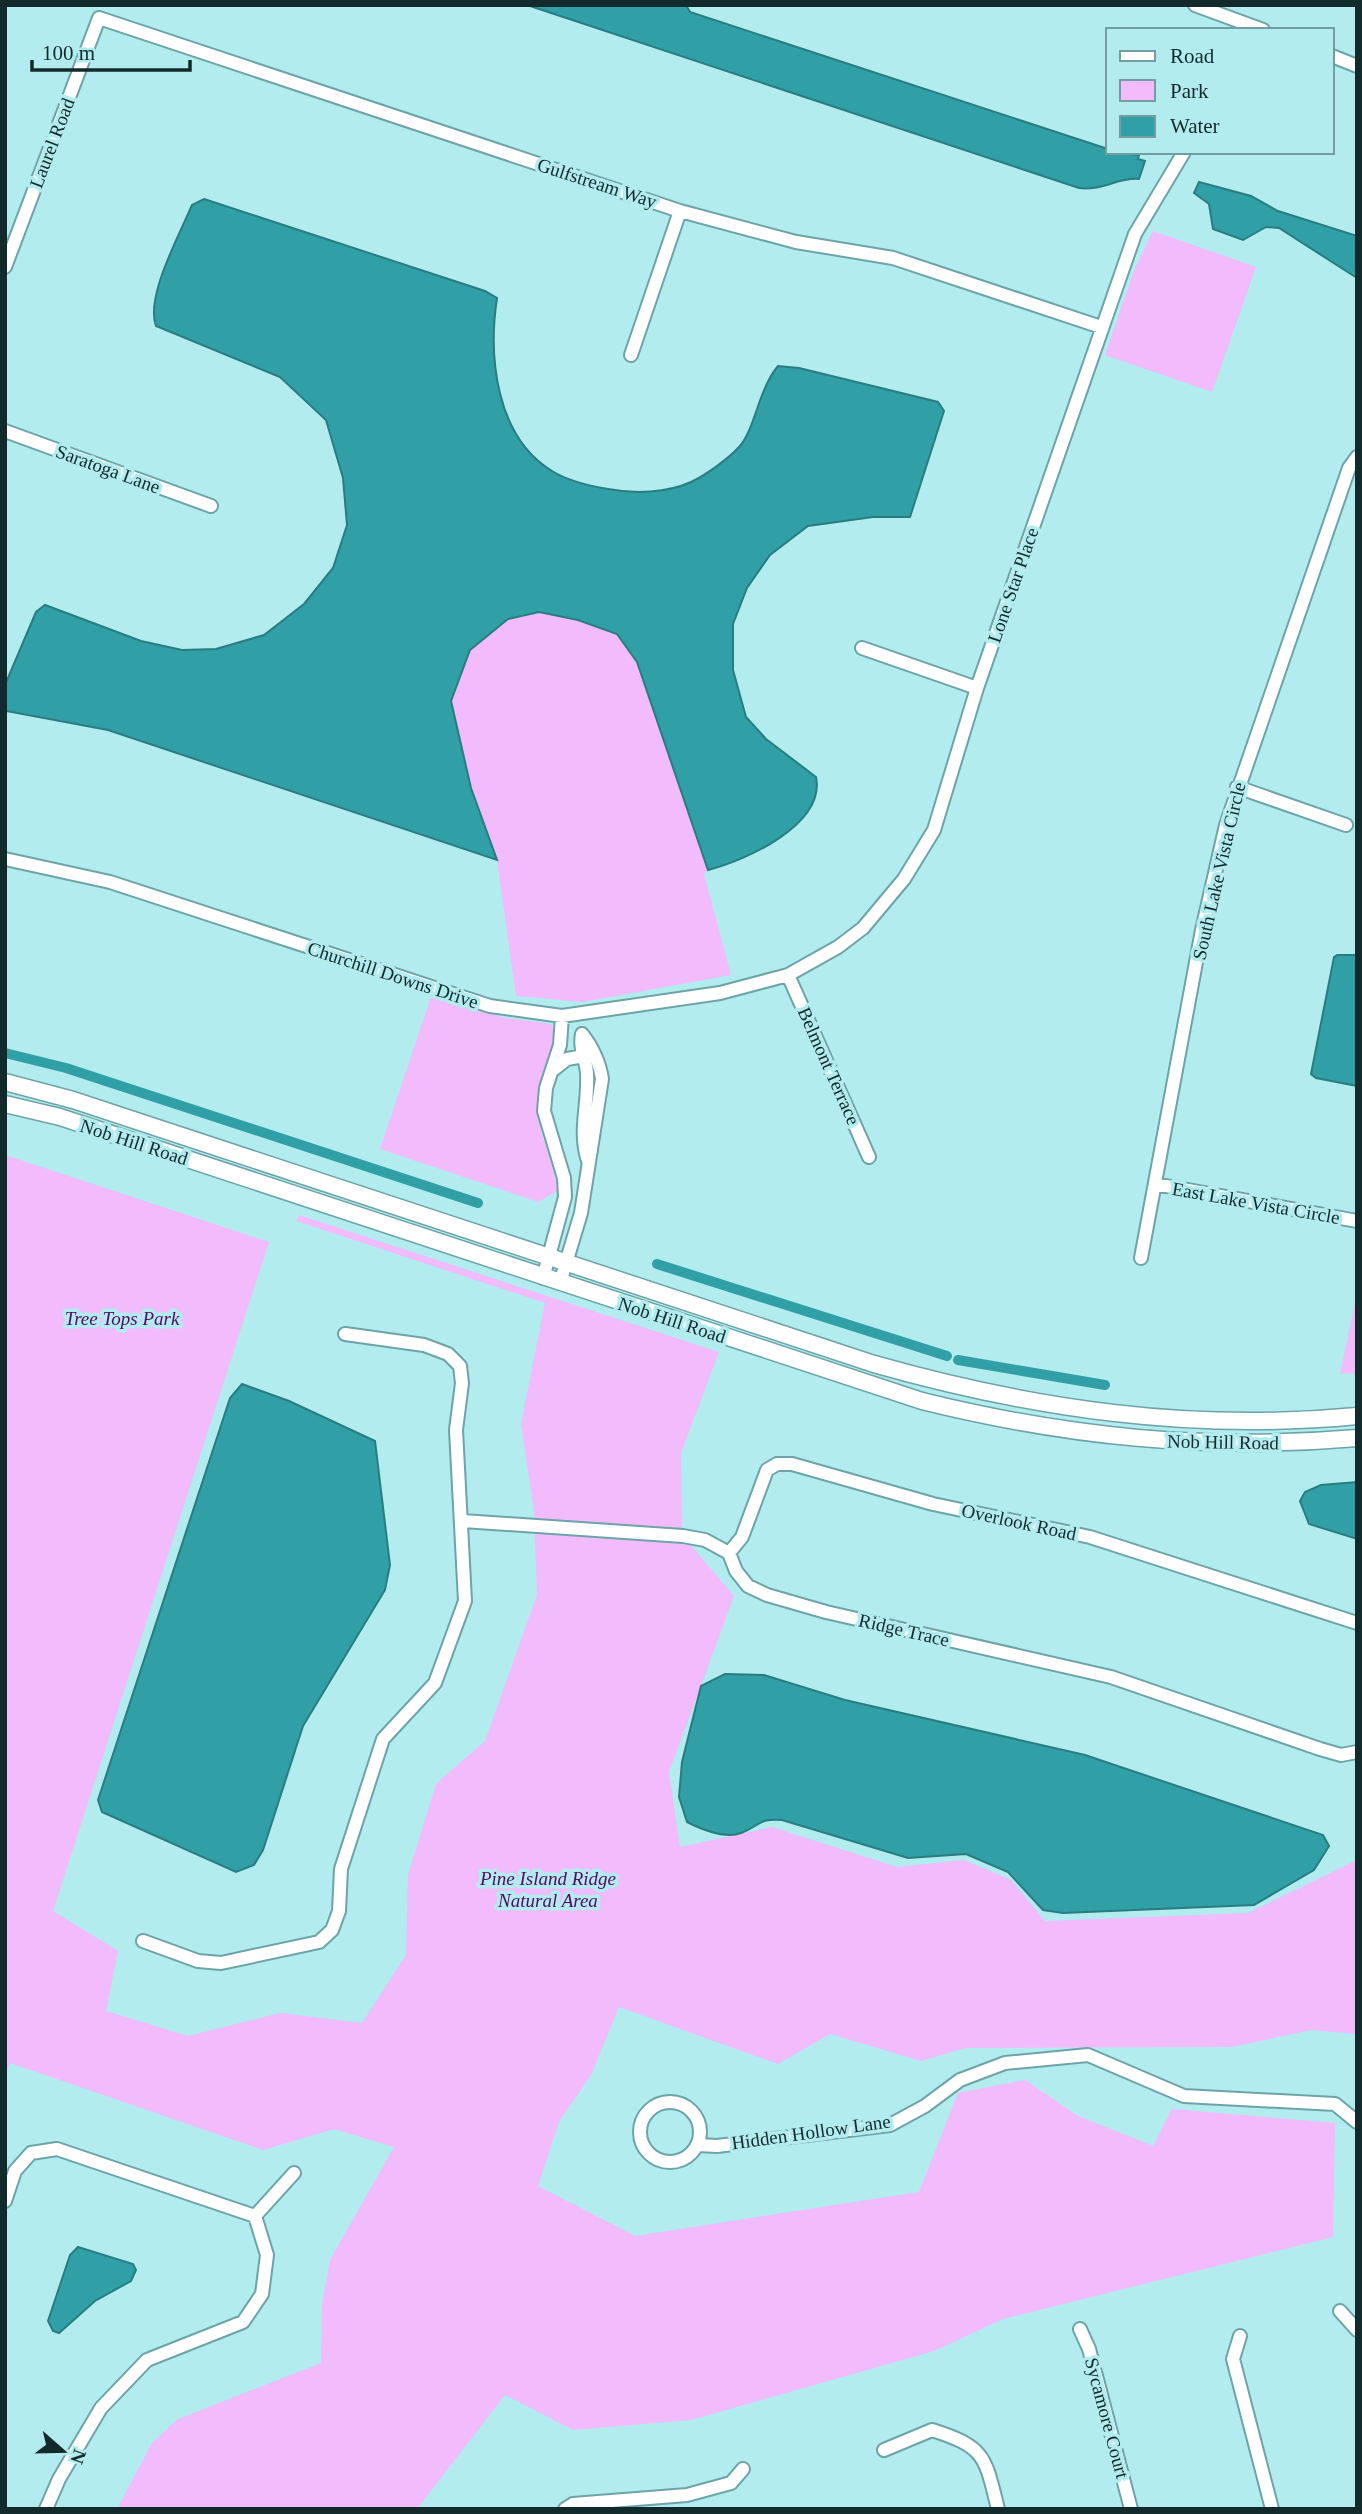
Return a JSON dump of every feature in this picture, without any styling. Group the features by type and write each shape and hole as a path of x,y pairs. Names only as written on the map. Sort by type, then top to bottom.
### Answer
{"main road":[{"name":"Nob Hill Road","path":"5,1082 73,1100 874,1364 1000,1397 1086,1412 1186,1421 1317,1420 1357,1416"},
{"name":"Nob Hill Road","path":"5,1104 73,1122 922,1401 1009,1422 1181,1443 1310,1443 1357,1438"}],"street":[{"path":"1195,5 1230,24 1253,28"},
{"name":"Gulfstream Way","path":"99,18 680,211 796,242 893,258 1101,327"},
{"name":"Laurel Road","path":"5,267 99,18"},
{"path":"1334,57 1357,66"},
{"name":"Lone Star Place","path":"788,975 838,947 863,928 904,879 934,830 977,688 1135,234 1183,154"},
{"path":"631,355 680,211"},
{"name":"Saratoga Lane","path":"5,432 211,506"},
{"name":"South Lake Vista Circle","path":"1140,1258 1202,930 1237,787 1349,468 1357,457"},
{"path":"862,648 977,688"},
{"path":"1237,787 1346,825"},
{"name":"Churchill Downs Drive","path":"5,859 110,882 490,1006 580,1016 720,993 788,975"},
{"name":"Belmont Terrace","path":"788,975 869,1157"},
{"path":"543,1278 565,1197 564,1178 544,1111 546,1088 560,1045 562,1016"},
{"path":"560,1283 581,1213 602,1079 600,1064 587,1055 580,1016"},
{"path":"553,1070 567,1059 587,1055"},
{"name":"East Lake Vista Circle","path":"1155,1184 1357,1221"},
{"path":"142,1941 198,1961 221,1962 319,1942 332,1930 339,1911 341,1869 383,1739 435,1683 460,1623 465,1601 463,1521 456,1430 463,1383 460,1366 448,1354 424,1345 345,1334"},
{"name":"Overlook Road","path":"729,1553 742,1537 767,1470 777,1464 792,1464 933,1504 1090,1537 1357,1623"},
{"path":"463,1521 683,1536 705,1540 729,1553"},
{"name":"Ridge Trace","path":"729,1553 736,1571 748,1586 767,1595 838,1615 1111,1677 1320,1749 1341,1755 1357,1752"},
{"name":"Hidden Hollow Lane","path":"698,2146 700,2122 687,2106 677,2102 658,2104 643,2119 642,2142 650,2155 658,2160 677,2161 686,2158 698,2146 890,2125 925,2106 960,2080 1005,2063 1088,2055 1184,2096 1335,2104 1357,2122"},
{"path":"5,2201 15,2172 31,2153 57,2149 255,2216"},
{"path":"255,2216 294,2173"},
{"path":"46,2509 59,2479 101,2408 147,2360 243,2322 262,2294 267,2255 255,2216"},
{"path":"1340,2311 1357,2330"},
{"name":"Sycamore Court","path":"1080,2329 1089,2349 1130,2509"},
{"path":"1240,2336 1234,2359 1272,2509"},
{"path":"884,2450 932,2430 968,2441 987,2466 998,2509"},
{"path":"565,2509 573,2504 687,2495 732,2483 743,2469"},
{"path":"687,2495 691,2509"}],"green space":[{"path":"1153,231 1256,267 1212,392 1105,355 1135,268"},
{"path":"539,612 578,620 617,634 637,662 708,870 704,874 731,975 583,1002 516,996 497,860 471,788 451,701 470,650 508,619"},
{"path":"431,997 506,1018 551,1024 555,1032 555,1050 539,1096 538,1108 557,1191 538,1202 380,1149"},
{"name":"Pine Island Ridge Natural Area","path":"5,1155 269,1242 53,1911 118,1951 106,2011 188,2036 280,2013 362,2023 406,1955 408,1875 436,1784 485,1741 537,1595 534,1510 521,1424 545,1303 296,1221 299,1215 719,1352 681,1453 682,1535 734,1596 669,1772 680,1847 772,1827 897,1867 964,1860 1011,1880 1045,1921 1248,1913 1357,1860 1357,2034 1311,2030 1232,2047 965,2048 921,2061 830,2034 778,2064 619,2007 591,2075 559,2122 538,2186 635,2236 919,2192 958,2093 1025,2080 1078,2116 1153,2146 1172,2109 1335,2123 1333,2237 1003,2319 934,2351 691,2420 573,2430 505,2395 417,2509 117,2509 152,2443 178,2419 321,2363 322,2305 330,2260 394,2147 334,2129 263,2150 10,2063 5,2076"},
{"path":"1357,1293 1357,1373 1340,1374"}],"water":[{"path":"527,5 686,5 690,12 1106,148 1106,154 1139,155 1138,159 1145,161 1139,179 1096,188 1079,188"},
{"path":"1199,182 1251,196 1278,211 1357,236 1357,278 1279,228 1266,227 1243,240 1213,229 1209,204 1194,193"},
{"path":"204,199 485,291 497,298 494,321 496,370 508,417 533,456 552,471 579,483 618,491 639,492 682,486 703,475 729,457 744,440 766,386 778,366 799,368 938,402 944,411 910,517 873,517 808,526 770,555 747,588 733,624 733,670 746,717 766,739 816,777 816,794 808,811 796,825 761,849 708,870 637,662 617,634 578,620 539,612 508,619 470,650 451,701 471,788 497,860 108,730 6,711 5,685 36,612 45,605 141,641 182,650 216,649 264,635 304,604 333,568 347,525 343,478 326,420 280,377 156,326 155,299 165,266 192,205"},
{"path":"1357,955 1357,1086 1316,1078 1311,1074 1334,957"},
{"path":"242,1384 289,1401 375,1441 390,1565 385,1590 303,1726 263,1850 254,1865 236,1872 102,1812 98,1800 230,1398"},
{"path":"1357,1482 1357,1539 1309,1524 1300,1501 1305,1492 1321,1485"},
{"path":"725,1674 764,1675 845,1700 1085,1755 1323,1835 1329,1846 1314,1870 1254,1905 1063,1913 1043,1910 1008,1872 966,1854 908,1858 782,1820 763,1821 735,1835 713,1832 687,1822 679,1797 682,1762 701,1686"},
{"path":"78,2247 133,2264 136,2270 131,2281 95,2301 59,2333 53,2331 48,2321 70,2255"}],"waterway":[{"path":"5,1053 66,1068 478,1203"},
{"path":"657,1264 947,1356"},
{"path":"958,1360 1105,1385"}],"park label":[{"name":"Tree Tops Park","path":"122,1318"}]}
